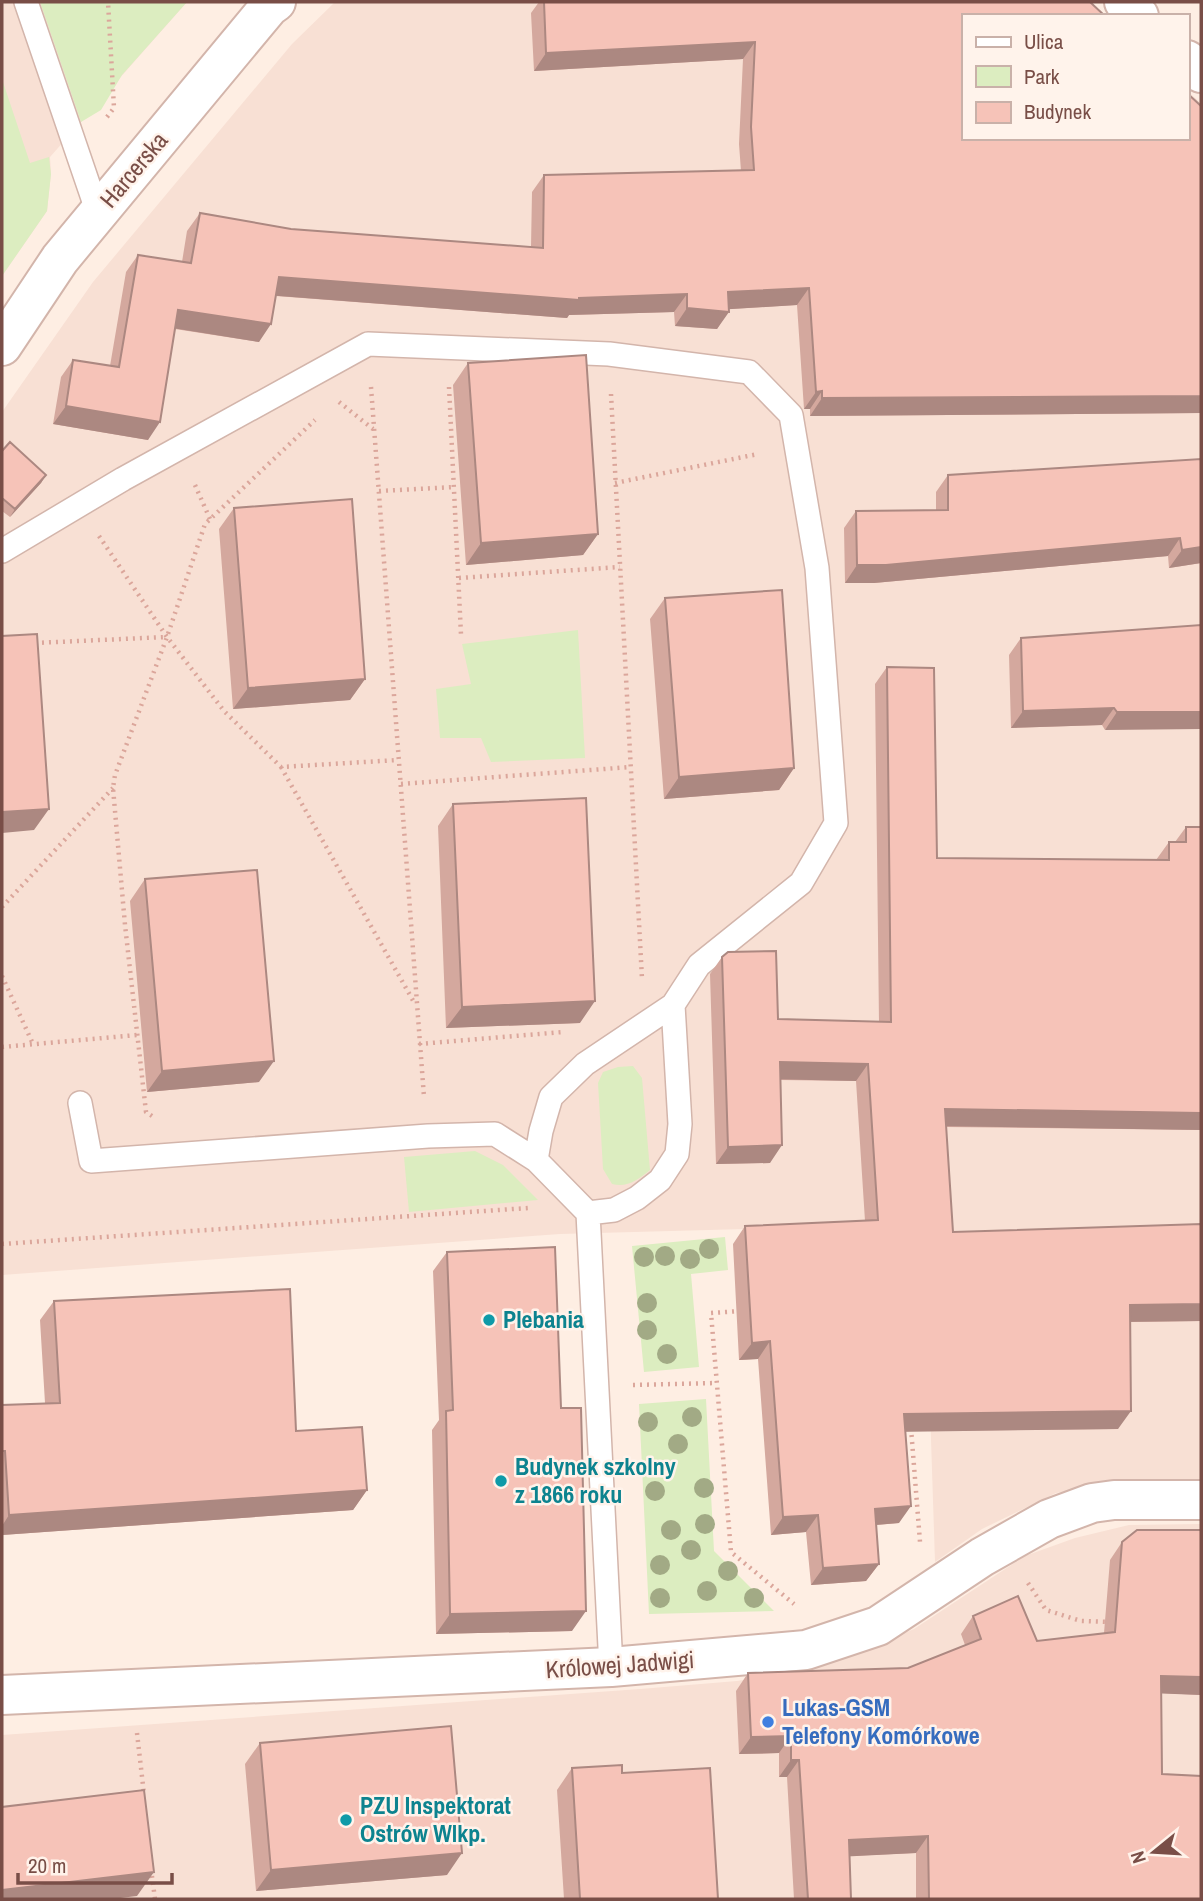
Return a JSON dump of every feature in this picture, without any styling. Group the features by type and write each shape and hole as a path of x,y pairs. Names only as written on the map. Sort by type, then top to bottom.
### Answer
{"street":[{"name":"Harcerska","path":"2,346 60,259 269,7 276,2"},
{"path":"1124,2 1137,14"},
{"name":"Królowej Jadwigi","path":"2,1695 611,1667 806,1650 878,1626 1001,1545 1049,1518 1092,1503 1114,1500 1201,1500"}],"lane":[{"path":"26,2 98,214"},
{"path":"2,551 79,505 368,344 609,354 749,372 791,415 817,568 836,823 801,883 699,965 673,1005 586,1064 551,1097 536,1160"},
{"path":"584,1209 614,1210 637,1198 660,1180 677,1154 680,1124 673,1005"},
{"path":"80,1103 91,1161 428,1136 495,1134 536,1160 584,1209 611,1667"}],"path":[{"path":"77,152 114,108 108,2"},
{"path":"368,344 428,1136"},
{"path":"447,348 461,635"},
{"path":"609,354 645,1024"},
{"path":"337,401 370,369"},
{"path":"154,1117 146,1112 137,1035 113,788 115,775 167,637 205,524 317,419"},
{"path":"615,483 797,446"},
{"path":"379,491 454,487"},
{"path":"79,505 167,637 224,711 281,767 417,1007"},
{"path":"459,578 620,567"},
{"path":"29,643 167,637"},
{"path":"281,767 398,760"},
{"path":"401,784 631,767"},
{"path":"2,907 113,788"},
{"path":"2,976 33,1044"},
{"path":"419,1044 565,1031"},
{"path":"2,1047 137,1035"},
{"path":"2,1244 584,1209"},
{"path":"751,1310 710,1313 731,1552 836,1639"},
{"path":"596,1386 716,1383"},
{"path":"911,1421 924,1595"},
{"path":"1001,1545 1046,1610 1081,1621 1121,1623"},
{"path":"133,1689 145,1807"},
{"path":"150,1860 155,1899"}],"shaded area":[{"path":"2,2 187,2 50,157 47,211 2,276"},
{"path":"335,2 1083,2 962,14 962,140 1189,140 1189,93 1201,103 1201,1480 1104,1484 1056,1493 982,1529 935,1562 924,1224 560,1234 2,1275 2,412 93,282 292,44"},
{"path":"1201,1524 1201,1899 2,1899 2,1735 640,1689 737,1681 809,1669 847,1657 914,1629 1025,1556 1075,1538 1129,1525"}],"green space":[{"path":"40,2 187,2 122,75 101,110 81,122"},
{"path":"2,79 30,163 49,157 51,174 47,211 2,276"},
{"path":"578,630 585,758 491,762 481,738 440,738 436,689 471,684 462,644"},
{"path":"633,1066 642,1078 650,1170 632,1182 617,1185 612,1184 603,1169 598,1083 603,1072"},
{"path":"475,1151 503,1165 538,1200 409,1212 404,1157"},
{"path":"725,1237 728,1270 691,1274 699,1367 644,1372 632,1246"},
{"path":"706,1399 714,1551 774,1611 649,1614 639,1404"}],"building":[{"path":"544,2 1090,2 1103,14 962,14 962,140 1189,140 1189,95 1201,106 1201,396 822,398 822,391 816,392 809,288 728,292 729,312 687,308 687,294 579,300 279,277 271,324 178,310 160,422 66,406 73,360 119,367 138,255 191,263 200,213 291,229 543,248 544,175 754,170 751,127 755,42 546,53"},
{"path":"586,355 598,534 481,543 468,363"},
{"path":"10,442 46,475 15,509 2,498 2,451"},
{"path":"1201,459 1201,547 1182,550 1180,538 886,565 857,565 856,511 948,510 948,475"},
{"path":"352,499 365,679 248,688 234,508"},
{"path":"782,590 794,768 679,777 665,598"},
{"path":"1201,625 1201,712 1117,712 1114,708 1023,711 1021,638"},
{"path":"37,634 49,809 2,812 2,636"},
{"path":"887,667 934,668 937,858 1169,860 1169,842 1186,842 1186,827 1201,827 1201,1113 945,1109 953,1232 1201,1224 1201,1304 1130,1305 1131,1411 904,1414 911,1506 875,1509 879,1564 823,1568 818,1515 783,1517 770,1341 752,1343 745,1226 878,1220 868,1064 780,1062 782,1145 728,1147 722,957 728,952 776,951 778,1019 891,1022"},
{"path":"586,798 595,1001 462,1007 453,804"},
{"path":"257,870 274,1061 162,1071 145,879"},
{"path":"555,1247 561,1408 581,1408 586,1611 450,1614 446,1411 453,1410 447,1252"},
{"path":"290,1289 296,1431 362,1427 367,1490 9,1515 5,1451 2,1451 2,1405 60,1403 54,1301"},
{"path":"1137,1530 1201,1530 1201,1677 1161,1676 1162,1774 1201,1776 1201,1899 929,1899 928,1836 849,1840 851,1899 808,1899 799,1760 791,1760 791,1736 751,1737 748,1673 908,1668 981,1639 973,1616 1018,1596 1037,1641 1115,1632 1122,1542"},
{"name":"PZU Inspektorat Ostrów Wlkp.","path":"451,1726 462,1853 271,1870 260,1743"},
{"path":"622,1765 622,1773 710,1768 718,1899 580,1899 572,1768"},
{"path":"144,1790 154,1872 2,1890 2,1807"}],"place":[{"name":"Plebania","path":"489,1320"},
{"name":"Budynek szkolny z 1866 roku","path":"501,1481"},
{"name":"Lukas-GSM Telefony Komórkowe","path":"768,1722"},
{"name":"PZU Inspektorat Ostrów Wlkp.","path":"346,1820"}]}
